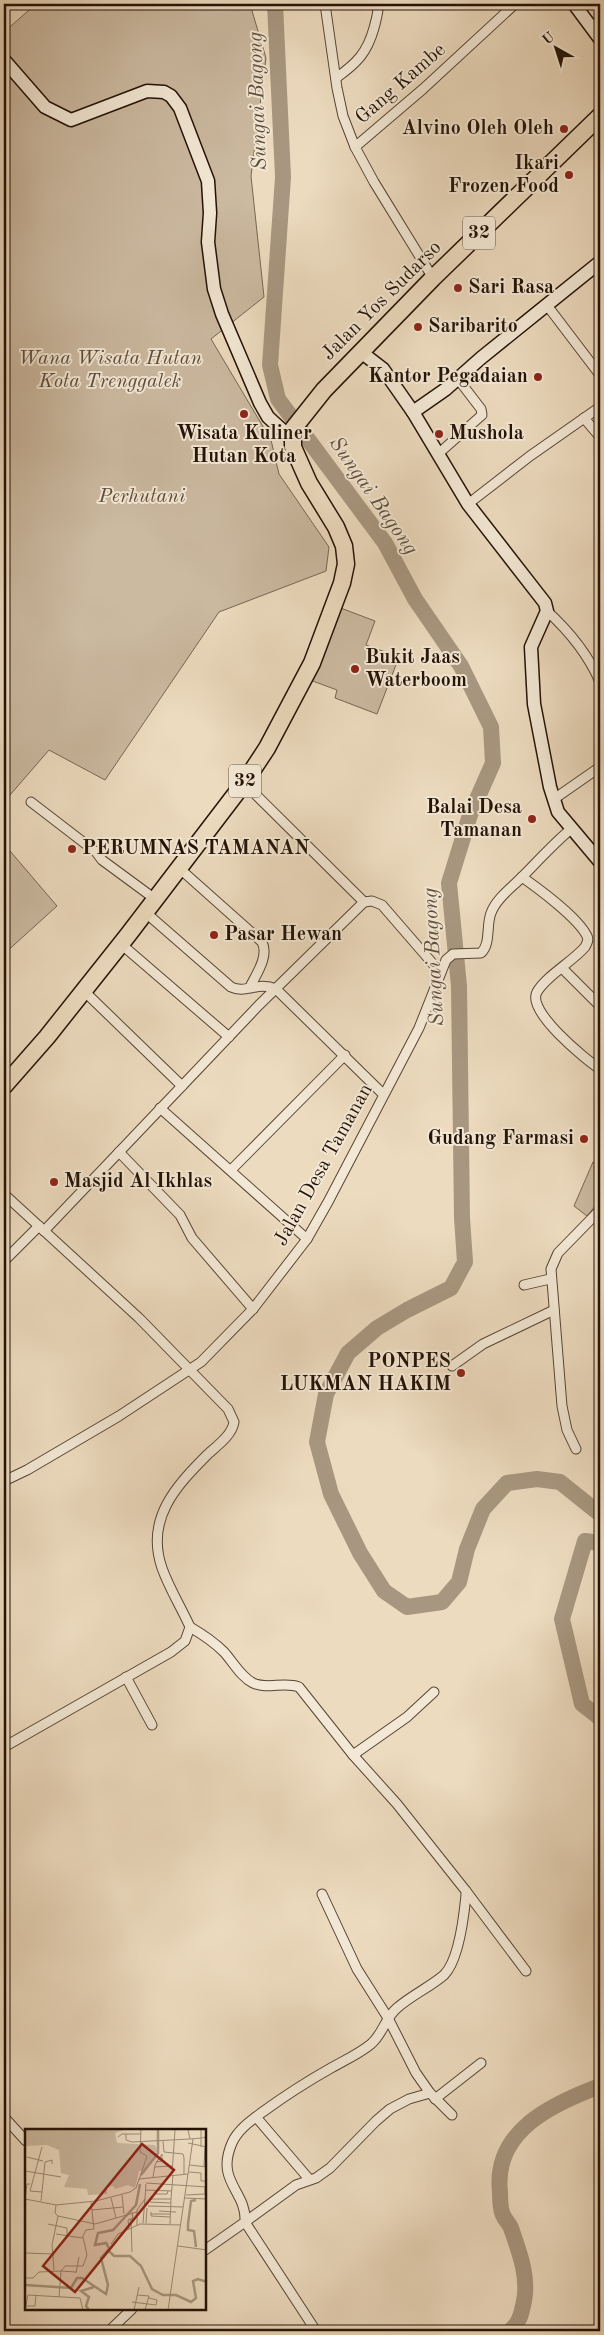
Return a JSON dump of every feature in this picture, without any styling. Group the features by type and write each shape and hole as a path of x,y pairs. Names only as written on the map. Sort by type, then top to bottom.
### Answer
{"highway":[{"name":"Jalan Yos Sudarso","path":"292,434 324,390 433,278 600,116"},
{"name":"32","path":"4,1086 84,991 244,783 268,748 312,663 342,583 346,564 344,546 309,483 293,447 292,434"}],"street":[{"path":"325,4 343,116 355,147"},
{"path":"336,78 355,63 366,50 376,21 378,4"},
{"name":"Gang Kambe","path":"433,278 374,182 355,147 515,4"},
{"path":"574,4 596,24 600,39"},
{"path":"4,60 45,107 70,120 147,90 159,91 171,96 180,108 208,181 210,213 208,242 214,288 222,314 268,417 292,434"},
{"path":"413,412 458,379 546,304 600,262"},
{"path":"546,304 600,376"},
{"path":"361,352 383,369 413,412 468,504 545,603 547,612 531,648 534,704 550,787 558,812 600,862"},
{"path":"592,364 600,357"},
{"path":"438,454 482,415 481,409 458,379"},
{"path":"468,504 600,407"},
{"path":"584,418 600,437"},
{"path":"547,612 561,624 582,649 591,661 600,682"},
{"path":"554,799 600,768"},
{"path":"244,783 364,902"},
{"path":"31,802 96,852 231,988 236,990 267,985 276,989 384,1094"},
{"name":"Jalan Desa Tamanan","path":"4,1481 119,1416 207,1357 253,1309 307,1239 350,1162 419,1028 446,960 453,954 481,953 487,943 486,927 491,911 522,877 571,829"},
{"path":"179,868 262,942 266,949 265,955 250,987"},
{"path":"522,877 564,911 588,939 585,947 538,989 534,1002 556,1031 583,1057 600,1069"},
{"path":"4,1261 42,1229 276,989 364,902 372,901 382,905 440,972"},
{"path":"121,944 229,1037"},
{"path":"562,968 600,1006"},
{"path":"84,991 182,1086"},
{"path":"231,1170 345,1055"},
{"path":"160,1108 307,1239"},
{"path":"119,1152 180,1215 192,1238 253,1309"},
{"path":"4,1194 139,1318 228,1409 234,1422 228,1435 181,1481 172,1493 161,1517 157,1548 159,1560 190,1627 214,1642 246,1678 256,1684 263,1686 288,1684 299,1687 353,1755 398,1804 526,1971"},
{"path":"576,1449 567,1430 562,1406 550,1279 552,1262 558,1253 600,1210"},
{"path":"524,1285 550,1279"},
{"path":"452,1366 483,1344 554,1310"},
{"path":"4,1747 176,1649 185,1640 190,1627"},
{"path":"126,1678 152,1725"},
{"path":"353,1755 407,1717 434,1692"},
{"path":"316,2331 245,2222 244,2207 231,2183 227,2170 228,2155 240,2130 289,2093 372,2043 388,2018 398,2007 444,1974 450,1967 456,1952 466,1901 466,1891"},
{"path":"322,1894 357,1969 388,2018 416,2072 432,2096 452,2115"},
{"path":"206,2249 296,2185 316,2178 330,2168 376,2120 390,2109 409,2099 432,2096 481,2064"},
{"path":"4,2117 25,2140"},
{"path":"256,2117 309,2179"},
{"path":"109,2331 131,2310"}],"green space":[{"name":"Perhutani","path":"36,4 250,4 266,58 251,176 264,297 211,339 271,440 279,474 329,547 326,571 219,612 105,780 49,750 4,802 4,32"},
{"name":"Bukit Jaas Waterboom","path":"338,607 375,621 366,645 399,657 377,714 335,698 337,690 310,680"},
{"path":"4,844 57,906 4,954"},
{"path":"593,1162 600,1164 600,1200 587,1216 574,1206"}],"waterway":[{"name":"Sungai Bagong","path":"275,4 283,177 270,365 278,399 385,543 415,599 461,666 491,727 493,763 470,815 449,883 459,986 462,1218 465,1262 451,1288 407,1310 377,1328 348,1353 326,1394 317,1442 331,1494 360,1553 384,1591 407,1607 442,1602 459,1582 467,1549 483,1509 507,1483 537,1479 560,1482 600,1514"},
{"path":"600,1543 585,1541 562,1619 582,1704 600,1718"},
{"path":"510,2331 521,2314 525,2283 517,2246 501,2207 500,2171 506,2152 516,2136 545,2111 600,2086"}],"place":[{"name":"Alvino Oleh Oleh","path":"564,129"},
{"name":"Ikari Frozen Food","path":"569,175"},
{"name":"Sari Rasa","path":"458,288"},
{"name":"Saribarito","path":"418,327"},
{"name":"Kantor Pegadaian","path":"538,377"},
{"name":"Wisata Kuliner Hutan Kota","path":"244,414"},
{"name":"Mushola","path":"439,434"},
{"name":"Bukit Jaas Waterboom","path":"355,669"},
{"name":"Balai Desa Tamanan","path":"532,819"},
{"name":"PERUMNAS TAMANAN","path":"72,849"},
{"name":"Pasar Hewan","path":"214,935"},
{"name":"Gudang Farmasi","path":"584,1139"},
{"name":"Masjid Al Ikhlas","path":"54,1182"},
{"name":"PONPES LUKMAN HAKIM","path":"461,1373"}],"park label":[{"name":"Wana Wisata Hutan Kota Trenggalek","path":"110,370"}]}
